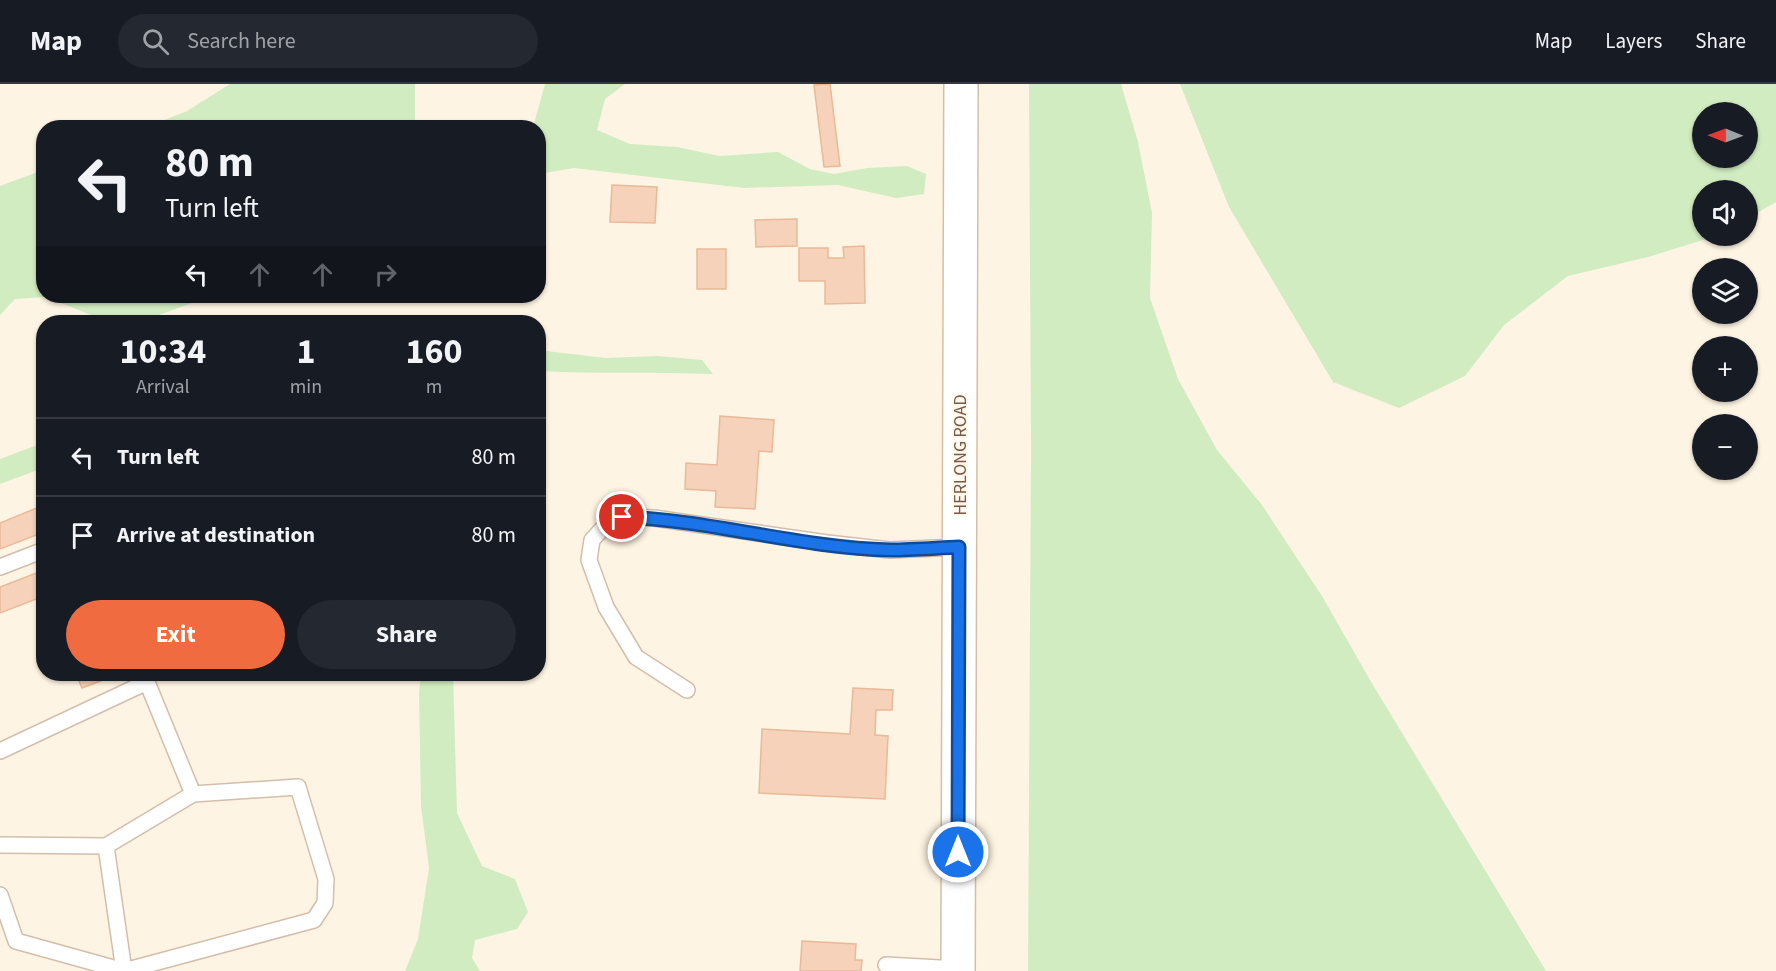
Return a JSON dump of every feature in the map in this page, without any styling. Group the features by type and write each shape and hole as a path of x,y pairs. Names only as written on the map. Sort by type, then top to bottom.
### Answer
{"street":[{"name":"HERLONG ROAD","path":"958,970 961,84"}],"lane":[{"path":"687,690 636,657 606,607 589,560 592,540 603,528 622,517 654,518 890,550 959,547"},
{"path":"0,567 36,553"},
{"path":"0,751 145,681"},
{"path":"152,681 193,794"},
{"path":"0,845 106,846 193,794 298,787 326,879 325,903 315,920 124,971 16,940 0,895"},
{"path":"106,846 124,971"},
{"path":"886,965 958,970"}],"green space":[{"path":"230,84 415,84 415,120 164,120 187,111"},
{"path":"545,84 625,84 605,99 597,130 630,144 677,147 720,156 778,152 810,169 834,174 867,168 907,166 926,174 924,194 896,198 838,185 744,188 574,168 546,173 546,120 535,120"},
{"path":"1029,84 1121,84 1138,142 1152,213 1150,298 1178,379 1217,450 1262,505 1322,596 1370,680 1546,971 1028,971 1031,449"},
{"path":"1180,84 1776,84 1776,202 1758,212 1758,180 1692,180 1692,243 1648,257 1568,276 1504,325 1465,376 1399,408 1333,382 1229,207"},
{"path":"36,173 36,298 15,299 0,315 0,186"},
{"path":"61,303 193,303 159,315 91,315"},
{"path":"546,351 605,358 658,356 702,360 713,374 546,371"},
{"path":"36,446 36,471 0,484 0,459"},
{"path":"420,681 453,681 457,813 482,866 515,879 528,912 517,929 475,940 472,958 480,971 405,971 418,939 429,868 421,806"}],"building":[{"path":"830,84 840,166 824,167 814,85"},
{"path":"612,185 657,187 655,223 610,222"},
{"path":"797,219 797,246 756,247 755,220"},
{"path":"864,246 865,303 825,304 825,281 799,281 799,248 828,248 828,258 844,258 843,247"},
{"path":"697,249 726,249 726,289 697,289"},
{"path":"720,416 774,420 772,452 759,451 755,509 715,507 716,491 685,489 686,463 717,465"},
{"path":"36,508 36,535 0,549 0,523"},
{"path":"36,573 36,599 0,613 0,587"},
{"path":"79,681 100,681 82,688"},
{"path":"853,688 893,690 892,710 876,710 875,735 888,736 885,799 759,793 762,729 850,734"},
{"path":"802,941 856,944 855,960 862,960 861,971 800,971"}],"route":[{"path":"622,517 654,518 890,550 959,547 958,852"}]}
